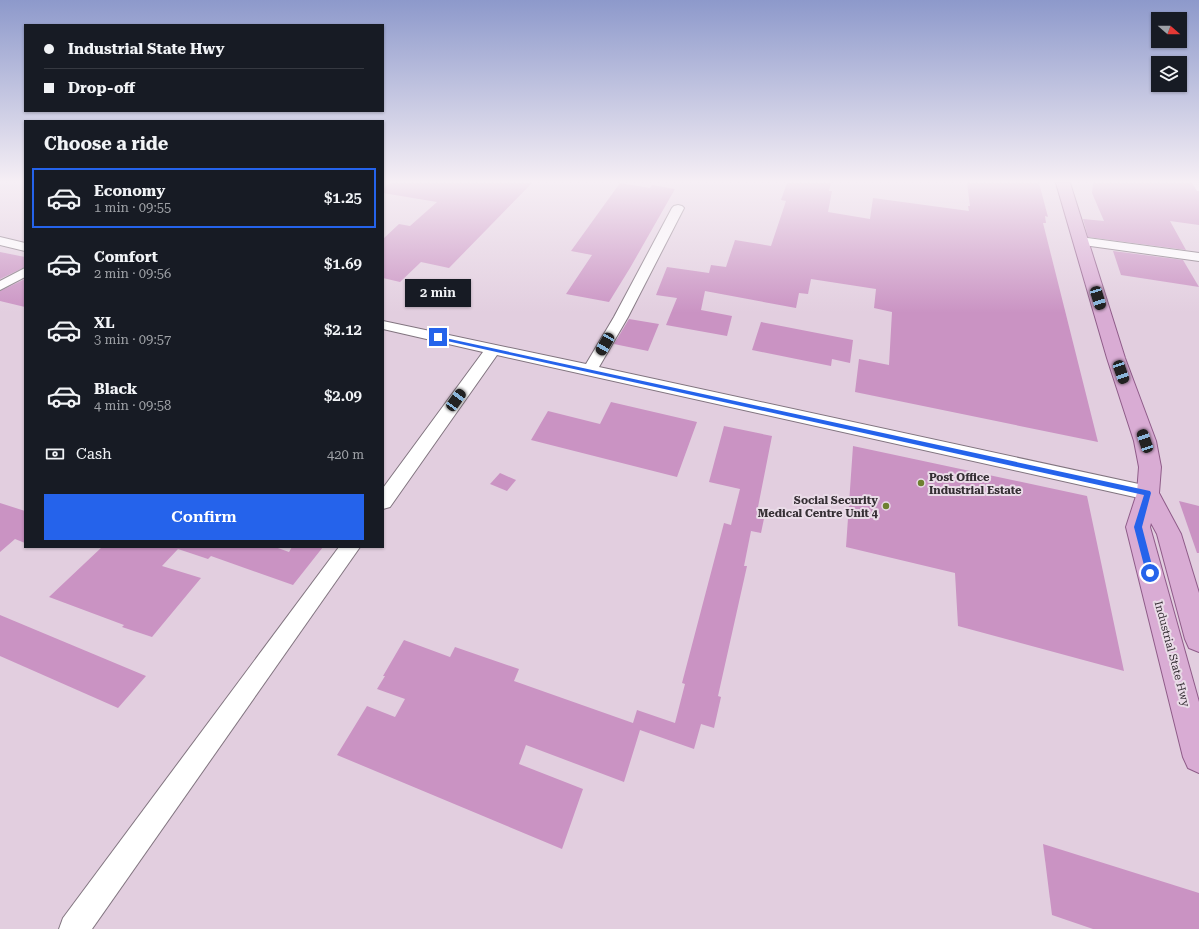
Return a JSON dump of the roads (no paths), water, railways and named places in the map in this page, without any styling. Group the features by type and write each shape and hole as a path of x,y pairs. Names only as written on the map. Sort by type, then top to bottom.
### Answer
{"main road":[{"name":"Industrial State Hwy","path":"1076,226 1116,358 1145,441 1150,467 1148,493 1138,527 1199,757"},
{"path":"1148,493 1169,534 1199,639"}],"street":[{"path":"590,370 621,317 668,226"},
{"path":"1080,241 1199,257"},
{"path":"0,242 24,247"},
{"path":"0,286 24,273"},
{"path":"384,325 1148,493"},
{"path":"384,501 493,349"},
{"path":"74,929 349,548"}],"place":[{"name":"Post Office Industrial Estate","path":"921,483"},
{"name":"Social Security Medical Centre Unit 4","path":"886,506"}]}
